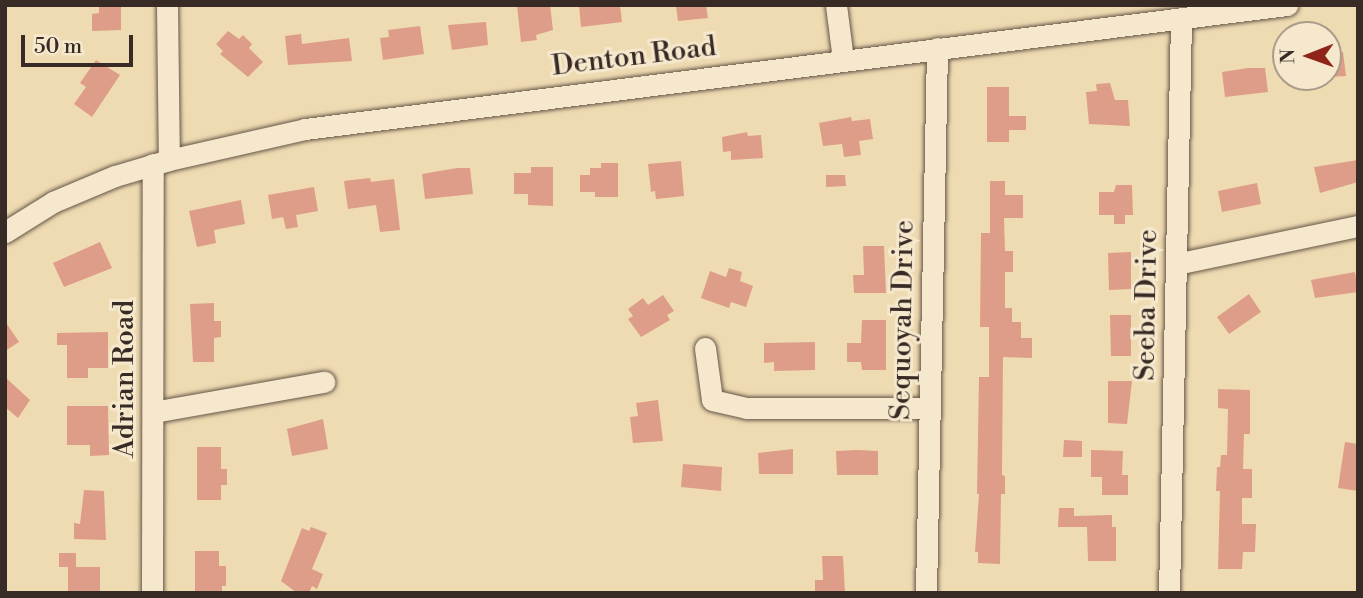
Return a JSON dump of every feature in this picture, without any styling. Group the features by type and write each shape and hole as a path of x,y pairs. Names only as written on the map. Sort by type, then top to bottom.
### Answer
{"street":[{"name":"Adrian Road","path":"152,593 153,412 167,5"},
{"path":"836,5 843,60"},
{"name":"Denton Road","path":"5,232 53,202 161,162 258,138 357,121 1287,5"},
{"name":"Seeba Drive","path":"1169,593 1181,18"},
{"name":"Sequoyah Drive","path":"926,593 937,48"},
{"path":"1176,264 1358,226"},
{"path":"705,348 712,400 746,408 930,408"},
{"path":"153,412 324,382"}],"building":[{"path":"99,5 121,5 121,30 92,31 92,14 99,13"},
{"path":"517,5 550,5 553,30 536,35 537,40 521,42"},
{"path":"579,5 620,5 622,22 581,27"},
{"path":"676,5 706,5 708,18 678,21"},
{"path":"486,22 488,45 452,50 448,25"},
{"path":"420,26 424,54 383,60 380,38 389,37 388,30"},
{"path":"228,31 239,39 243,35 252,44 249,48 263,62 248,77 220,54 223,51 216,44"},
{"path":"301,34 302,44 349,38 352,61 288,65 285,36"},
{"path":"1343,52 1346,76 1342,76"},
{"path":"96,60 120,75 92,117 74,104 86,87 80,83"},
{"path":"1265,68 1268,92 1225,97 1222,72"},
{"path":"1110,83 1115,100 1128,100 1130,126 1089,124 1086,92 1097,91 1096,84"},
{"path":"987,87 1009,87 1009,116 1026,116 1026,130 1009,130 1009,142 987,142"},
{"path":"851,117 852,121 870,119 873,139 859,141 861,155 844,157 842,144 823,146 819,123"},
{"path":"747,132 748,136 761,135 763,158 731,160 731,151 723,152 722,137"},
{"path":"1358,160 1358,182 1320,193 1314,167"},
{"path":"681,161 684,196 656,199 655,191 651,192 648,164"},
{"path":"601,163 618,163 618,197 595,197 595,192 580,192 580,175 590,175 590,168 601,168"},
{"path":"531,167 553,167 553,206 528,205 528,194 514,194 514,173 531,173"},
{"path":"470,168 473,194 425,199 422,174"},
{"path":"826,175 845,175 846,186 826,187"},
{"path":"370,178 371,182 394,179 400,230 380,232 376,205 348,209 344,181"},
{"path":"990,181 1005,181 1005,195 1023,195 1023,218 1004,218 1005,251 1013,251 1013,272 1005,272 1005,308 1012,308 1012,322 1021,322 1021,338 1032,338 1032,358 1003,357 1002,475 1005,476 1005,494 1001,494 1000,564 978,563 978,552 975,552 979,494 979,377 989,377 989,327 980,327 981,233 990,233"},
{"path":"1257,183 1261,204 1222,212 1218,191"},
{"path":"1116,185 1132,185 1133,215 1125,215 1125,224 1114,224 1114,215 1099,215 1099,192 1114,192"},
{"path":"314,187 318,211 296,215 298,227 286,229 283,217 272,219 268,195"},
{"path":"241,200 245,224 214,230 216,243 197,247 189,211"},
{"path":"100,242 112,268 64,287 53,263"},
{"path":"863,246 884,246 886,293 854,293 853,275 864,275"},
{"path":"1131,252 1131,289 1109,290 1108,253"},
{"path":"729,268 742,272 740,281 753,286 746,307 731,302 729,308 701,298 710,271 726,277"},
{"path":"1355,272 1358,292 1315,298 1311,280"},
{"path":"1249,294 1261,312 1229,334 1217,317"},
{"path":"663,295 674,311 667,315 670,320 641,337 628,319 633,316 628,309 643,298 648,305"},
{"path":"214,303 214,321 221,321 221,337 214,338 214,362 193,362 190,304"},
{"path":"1110,315 1131,315 1131,356 1111,356"},
{"path":"862,320 886,320 886,370 862,370 861,362 847,362 847,343 861,343"},
{"path":"5,321 19,342 5,351"},
{"path":"108,332 108,368 88,368 88,378 67,378 67,345 57,345 57,333"},
{"path":"815,342 815,370 774,371 774,362 764,363 764,343"},
{"path":"5,377 30,400 18,418 5,407"},
{"path":"1108,381 1132,381 1127,424 1108,423"},
{"path":"1218,389 1250,390 1250,434 1244,434 1243,469 1252,469 1252,498 1242,498 1242,524 1256,524 1255,552 1243,552 1242,569 1218,569 1220,491 1216,491 1217,467 1220,467 1221,455 1227,455 1228,409 1218,408"},
{"path":"658,400 663,441 633,443 630,417 638,416 636,403"},
{"path":"67,406 108,406 109,455 90,456 90,445 67,445"},
{"path":"323,419 328,449 292,456 287,429"},
{"path":"1064,440 1082,441 1082,457 1063,457"},
{"path":"1345,442 1358,444 1358,491 1338,488"},
{"path":"197,447 221,447 221,469 227,469 227,485 221,485 221,500 197,500"},
{"path":"793,449 793,474 759,474 758,453"},
{"path":"1091,450 1123,451 1122,475 1128,475 1128,495 1102,495 1102,477 1091,477"},
{"path":"836,451 878,451 878,475 837,475"},
{"path":"683,464 722,467 721,491 681,487"},
{"path":"84,490 104,491 106,540 74,539 74,523 80,524"},
{"path":"1059,508 1074,508 1074,516 1112,515 1112,527 1116,527 1116,561 1088,561 1087,527 1058,527"},
{"path":"311,527 327,533 312,569 323,574 317,589 312,586 309,593 297,593 281,581 302,528 309,531"},
{"path":"195,551 219,551 219,566 226,566 226,586 222,586 222,593 195,593"},
{"path":"59,553 76,553 76,567 59,567"},
{"path":"822,556 843,556 845,593 815,593 815,580 823,580"},
{"path":"68,567 100,567 100,593 68,593"}]}
